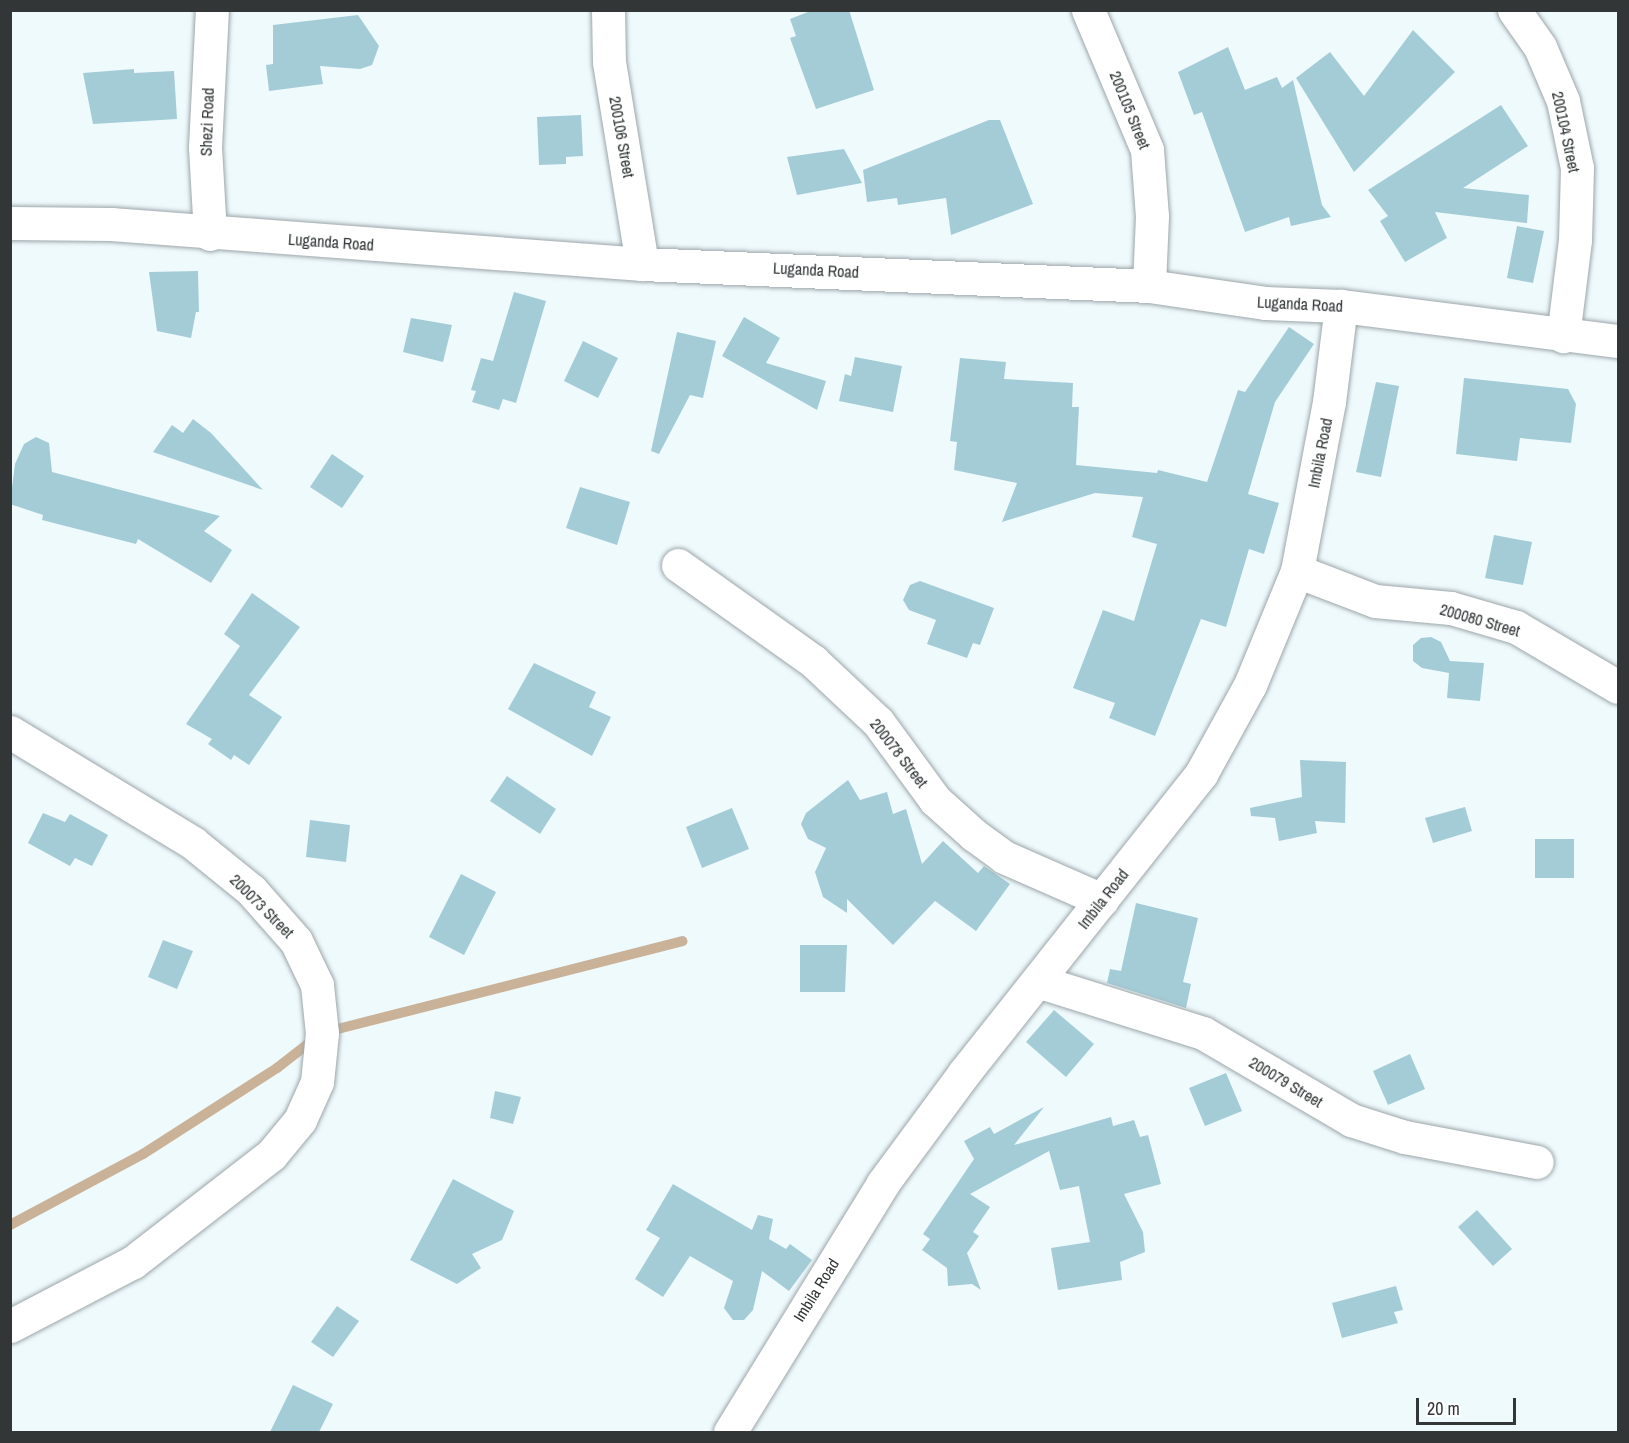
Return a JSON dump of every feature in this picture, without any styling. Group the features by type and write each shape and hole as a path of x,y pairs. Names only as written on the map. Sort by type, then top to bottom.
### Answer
{"street":[{"name":"Shezi Road","path":"210,234 205,147 212,10"},
{"name":"200106 Street","path":"608,10 609,62 642,264"},
{"name":"200105 Street","path":"1088,10 1147,150 1152,216 1149,286"},
{"name":"200104 Street","path":"1514,10 1540,47 1563,101 1577,168 1575,240 1563,336"},
{"name":"Luganda Road","path":"10,223 111,224 210,234 642,264 1149,286 1265,303 1341,306 1563,336 1618,341"},
{"name":"Imbila Road","path":"730,1432 883,1183 964,1073 1040,982 1201,774 1250,685 1297,571 1329,402 1341,306"},
{"name":"200078 Street","path":"678,565 813,661 878,722 935,800 974,835 1004,857 1102,900"},
{"name":"200080 Street","path":"1297,571 1375,601 1451,608 1516,627 1618,687"},
{"name":"200073 Street","path":"10,732 193,843 251,890 296,941 317,985 322,1033 317,1082 300,1120 271,1155 133,1262 10,1326"},
{"name":"200079 Street","path":"1040,982 1203,1033 1351,1120 1405,1137 1537,1162"}],"building":[{"path":"813,10 849,10 874,90 816,109 790,38 796,36 790,19"},
{"path":"358,15 379,46 372,65 360,69 320,66 323,84 269,91 266,65 273,64 273,25"},
{"path":"1413,30 1455,72 1354,172 1296,78 1330,52 1364,96"},
{"path":"1228,47 1245,90 1277,77 1282,88 1293,80 1322,205 1331,217 1291,226 1289,217 1245,232 1202,112 1194,115 1178,72"},
{"path":"134,69 134,73 174,71 177,119 93,124 83,73"},
{"path":"1501,105 1528,146 1463,188 1529,195 1527,223 1435,212 1447,238 1405,262 1380,221 1388,216 1368,190"},
{"path":"581,115 583,156 566,157 566,164 539,165 537,117"},
{"path":"989,120 1000,120 1033,204 951,235 946,198 898,205 897,198 867,202 863,170"},
{"path":"844,149 862,183 797,195 787,157"},
{"path":"1517,226 1544,231 1533,283 1507,278"},
{"path":"198,271 199,312 196,312 191,338 157,331 149,272"},
{"path":"514,292 546,301 516,403 503,399 499,410 472,402 476,391 471,390 481,358 493,361"},
{"path":"744,317 780,338 766,363 826,381 817,410 722,356"},
{"path":"411,318 452,325 443,362 403,352"},
{"path":"1289,327 1314,344 1275,402 1248,494 1279,503 1264,554 1249,549 1226,627 1201,619 1155,736 1109,718 1115,703 1073,688 1103,610 1134,621 1157,544 1132,537 1143,497 1095,493 1002,522 1017,483 954,470 957,442 950,441 960,358 1006,362 1004,379 1073,383 1072,407 1079,407 1076,465 1157,473 1158,470 1207,482 1238,390 1245,392"},
{"path":"677,332 716,341 703,398 690,395 659,454 651,451"},
{"path":"583,341 618,358 598,398 564,381"},
{"path":"855,357 902,366 893,412 839,401 845,374 851,376"},
{"path":"1464,378 1568,389 1576,404 1571,443 1520,438 1517,461 1456,454"},
{"path":"1376,382 1399,386 1381,477 1356,472"},
{"path":"193,419 211,433 263,490 153,452 172,425 183,433"},
{"path":"36,437 49,443 52,472 220,516 204,531 232,550 211,583 138,539 136,544 42,520 43,515 10,504 15,464 24,444"},
{"path":"332,454 364,476 342,508 310,487"},
{"path":"580,487 630,502 617,545 566,528"},
{"path":"1494,535 1532,542 1523,585 1485,578"},
{"path":"920,581 994,608 980,645 973,643 967,658 927,644 936,620 909,610 903,600 910,585"},
{"path":"252,593 300,627 249,695 282,717 249,765 234,755 231,760 208,744 212,739 186,724 240,646 224,634"},
{"path":"1431,637 1441,642 1450,661 1484,663 1480,701 1447,698 1449,673 1422,668 1413,661 1413,645 1421,638"},
{"path":"534,663 596,692 589,707 611,717 592,756 508,709"},
{"path":"1300,760 1346,762 1345,823 1315,821 1317,833 1279,841 1275,818 1251,816 1250,808 1302,797"},
{"path":"507,776 556,809 540,834 490,801"},
{"path":"848,780 860,800 887,792 893,814 906,809 922,864 943,841 978,873 984,866 1010,884 976,931 935,901 893,945 847,899 847,913 823,897 815,872 826,848 808,839 801,824 806,813"},
{"path":"1465,807 1472,831 1433,843 1425,818"},
{"path":"732,808 749,849 702,868 686,827"},
{"path":"43,813 65,822 70,814 108,835 92,866 75,858 70,866 28,843"},
{"path":"310,820 350,825 346,862 306,857"},
{"path":"1535,839 1574,839 1574,878 1535,878"},
{"path":"461,874 496,892 464,955 429,937"},
{"path":"1136,903 1198,918 1183,982 1191,984 1186,1008 1107,983 1110,969 1121,971"},
{"path":"163,940 193,951 177,989 148,977"},
{"path":"800,945 847,945 845,992 800,992"},
{"path":"1054,1010 1094,1044 1066,1077 1026,1042"},
{"path":"1410,1054 1425,1089 1388,1105 1373,1071"},
{"path":"1226,1073 1242,1111 1205,1126 1189,1088"},
{"path":"495,1091 521,1097 513,1124 490,1118"},
{"path":"1044,1107 1014,1145 1111,1117 1113,1126 1134,1120 1140,1137 1148,1135 1161,1184 1124,1194 1143,1232 1145,1252 1120,1262 1122,1280 1058,1290 1051,1248 1090,1242 1079,1186 1060,1190 1049,1151 970,1194 990,1207 973,1232 979,1236 967,1253 981,1290 972,1284 948,1286 947,1268 922,1250 930,1239 923,1234 974,1159 964,1141 990,1127 994,1134"},
{"path":"453,1179 514,1211 502,1240 472,1254 481,1268 457,1284 410,1260"},
{"path":"673,1184 752,1230 758,1215 773,1219 769,1239 786,1249 790,1244 812,1260 789,1291 762,1271 753,1310 744,1320 733,1320 724,1308 733,1281 690,1256 663,1297 635,1279 660,1238 646,1230"},
{"path":"1477,1210 1512,1249 1493,1266 1458,1227"},
{"path":"1396,1286 1403,1310 1394,1312 1398,1323 1342,1338 1332,1303"},
{"path":"337,1306 359,1321 333,1357 311,1342"},
{"path":"293,1385 333,1404 319,1432 270,1432"}],"waterway":[{"path":"10,1225 143,1154 277,1068 322,1033 682,941"}]}
